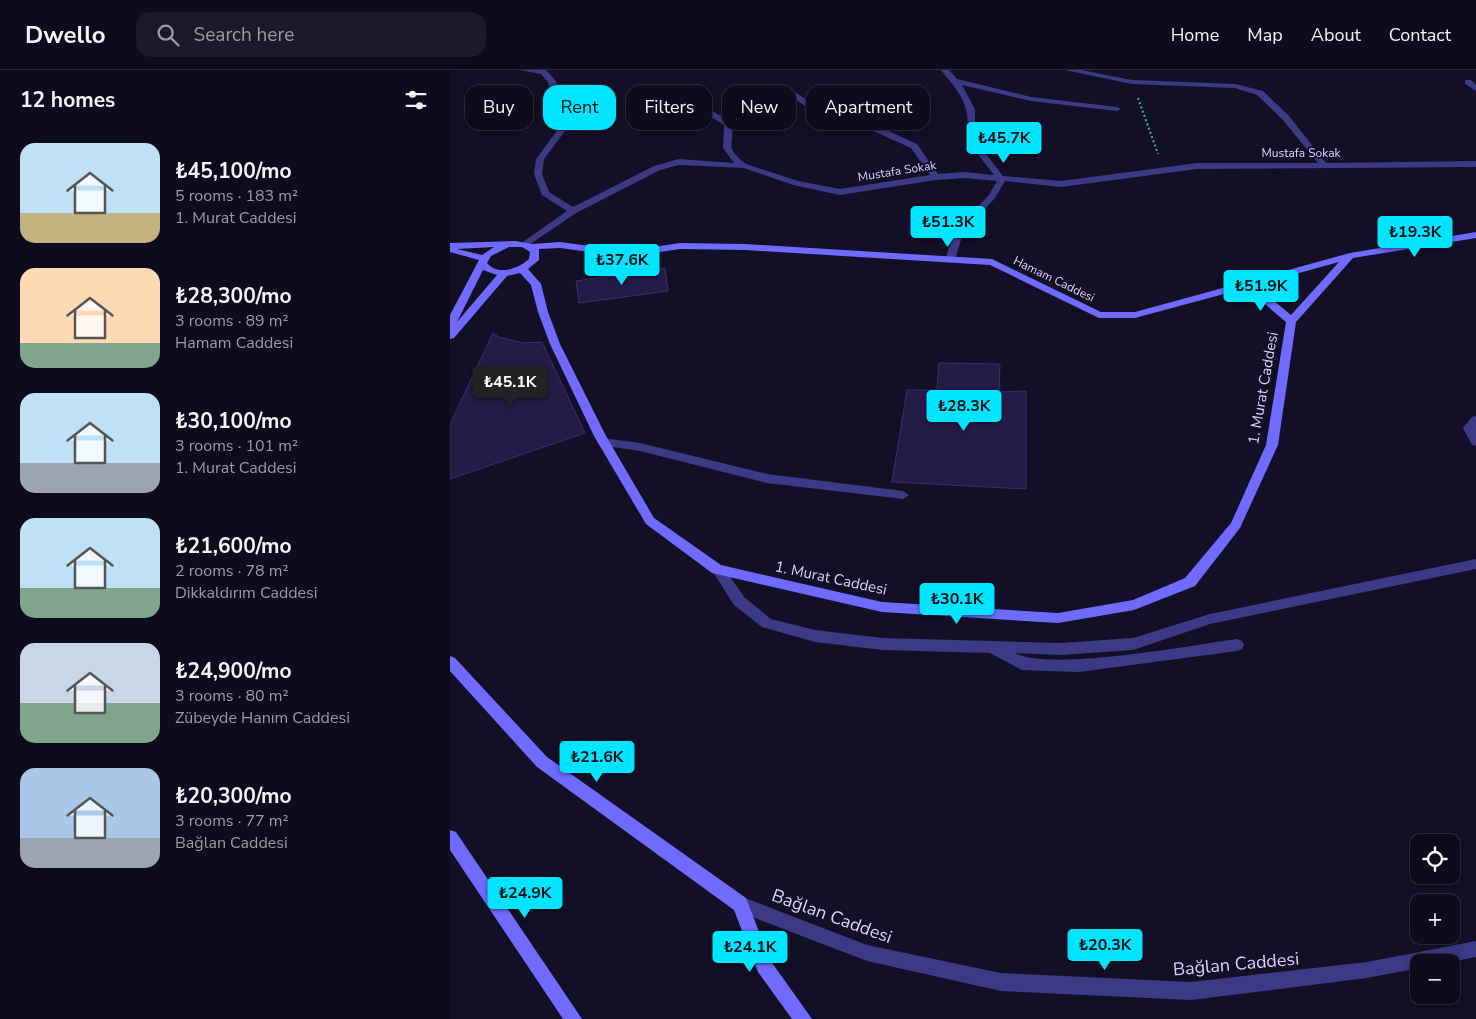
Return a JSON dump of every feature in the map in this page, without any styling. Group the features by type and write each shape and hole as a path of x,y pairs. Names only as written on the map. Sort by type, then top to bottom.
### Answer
{"main road":[{"path":"1350,256 1476,235"},
{"name":"Hamam Caddesi","path":"450,247 507,244 529,246 560,245 626,254 680,246 745,247 992,262 1099,314 1135,315 1350,256"},
{"path":"450,325 483,260 493,250 507,244"},
{"path":"450,247 483,260 489,271 504,273 522,269 534,260 535,251 529,246"},
{"name":"1. Murat Caddesi","path":"522,269 536,284 543,312 555,344 603,442 650,522 717,569 882,607 1058,618 1134,605 1190,582 1236,525 1272,445 1290,321 1350,256"},
{"path":"450,336 504,273"},
{"path":"1248,284 1290,321"},
{"path":"450,662 542,762 740,904 764,966 803,1019"},
{"path":"450,837 573,1019"}],"street":[{"path":"524,70 543,71 552,81 561,113 560,131 540,159 538,174 545,193 573,211"},
{"path":"944,70 966,92 974,118 971,140 1002,180 992,196 959,232 950,260"},
{"path":"1069,70 1132,82 1235,86 1260,94 1286,118 1324,165"},
{"path":"955,81 1032,99 1117,109"},
{"path":"1468,82 1476,89"},
{"path":"796,95 820,112 872,127 914,146 936,177"},
{"path":"712,114 728,124 725,148 730,158 745,166"},
{"name":"Mustafa Sokak","path":"529,246 573,211 657,168 679,162 745,166 796,183 840,192 936,177 964,175 1061,184 1197,166 1476,164"},
{"path":"1476,420 1469,428 1476,442"},
{"path":"603,442 650,448 713,467 784,482 903,495"},
{"path":"717,569 739,601 767,623 816,636 882,644 1060,648 1133,644 1210,619 1476,564"},
{"path":"987,645 1022,664 1079,666 1237,645"},
{"name":"Bağlan Caddesi","path":"740,904 867,953 1001,982 1191,991 1367,970 1476,949"}],"path":[{"path":"1132,82 1164,171"}],"building":[{"path":"665,268 668,291 579,303 576,281"},
{"path":"493,333 499,337 523,343 542,342 585,433 450,479 450,424"},
{"path":"939,363 1000,364 999,392 1026,391 1026,489 892,482 907,390 937,390"}]}
